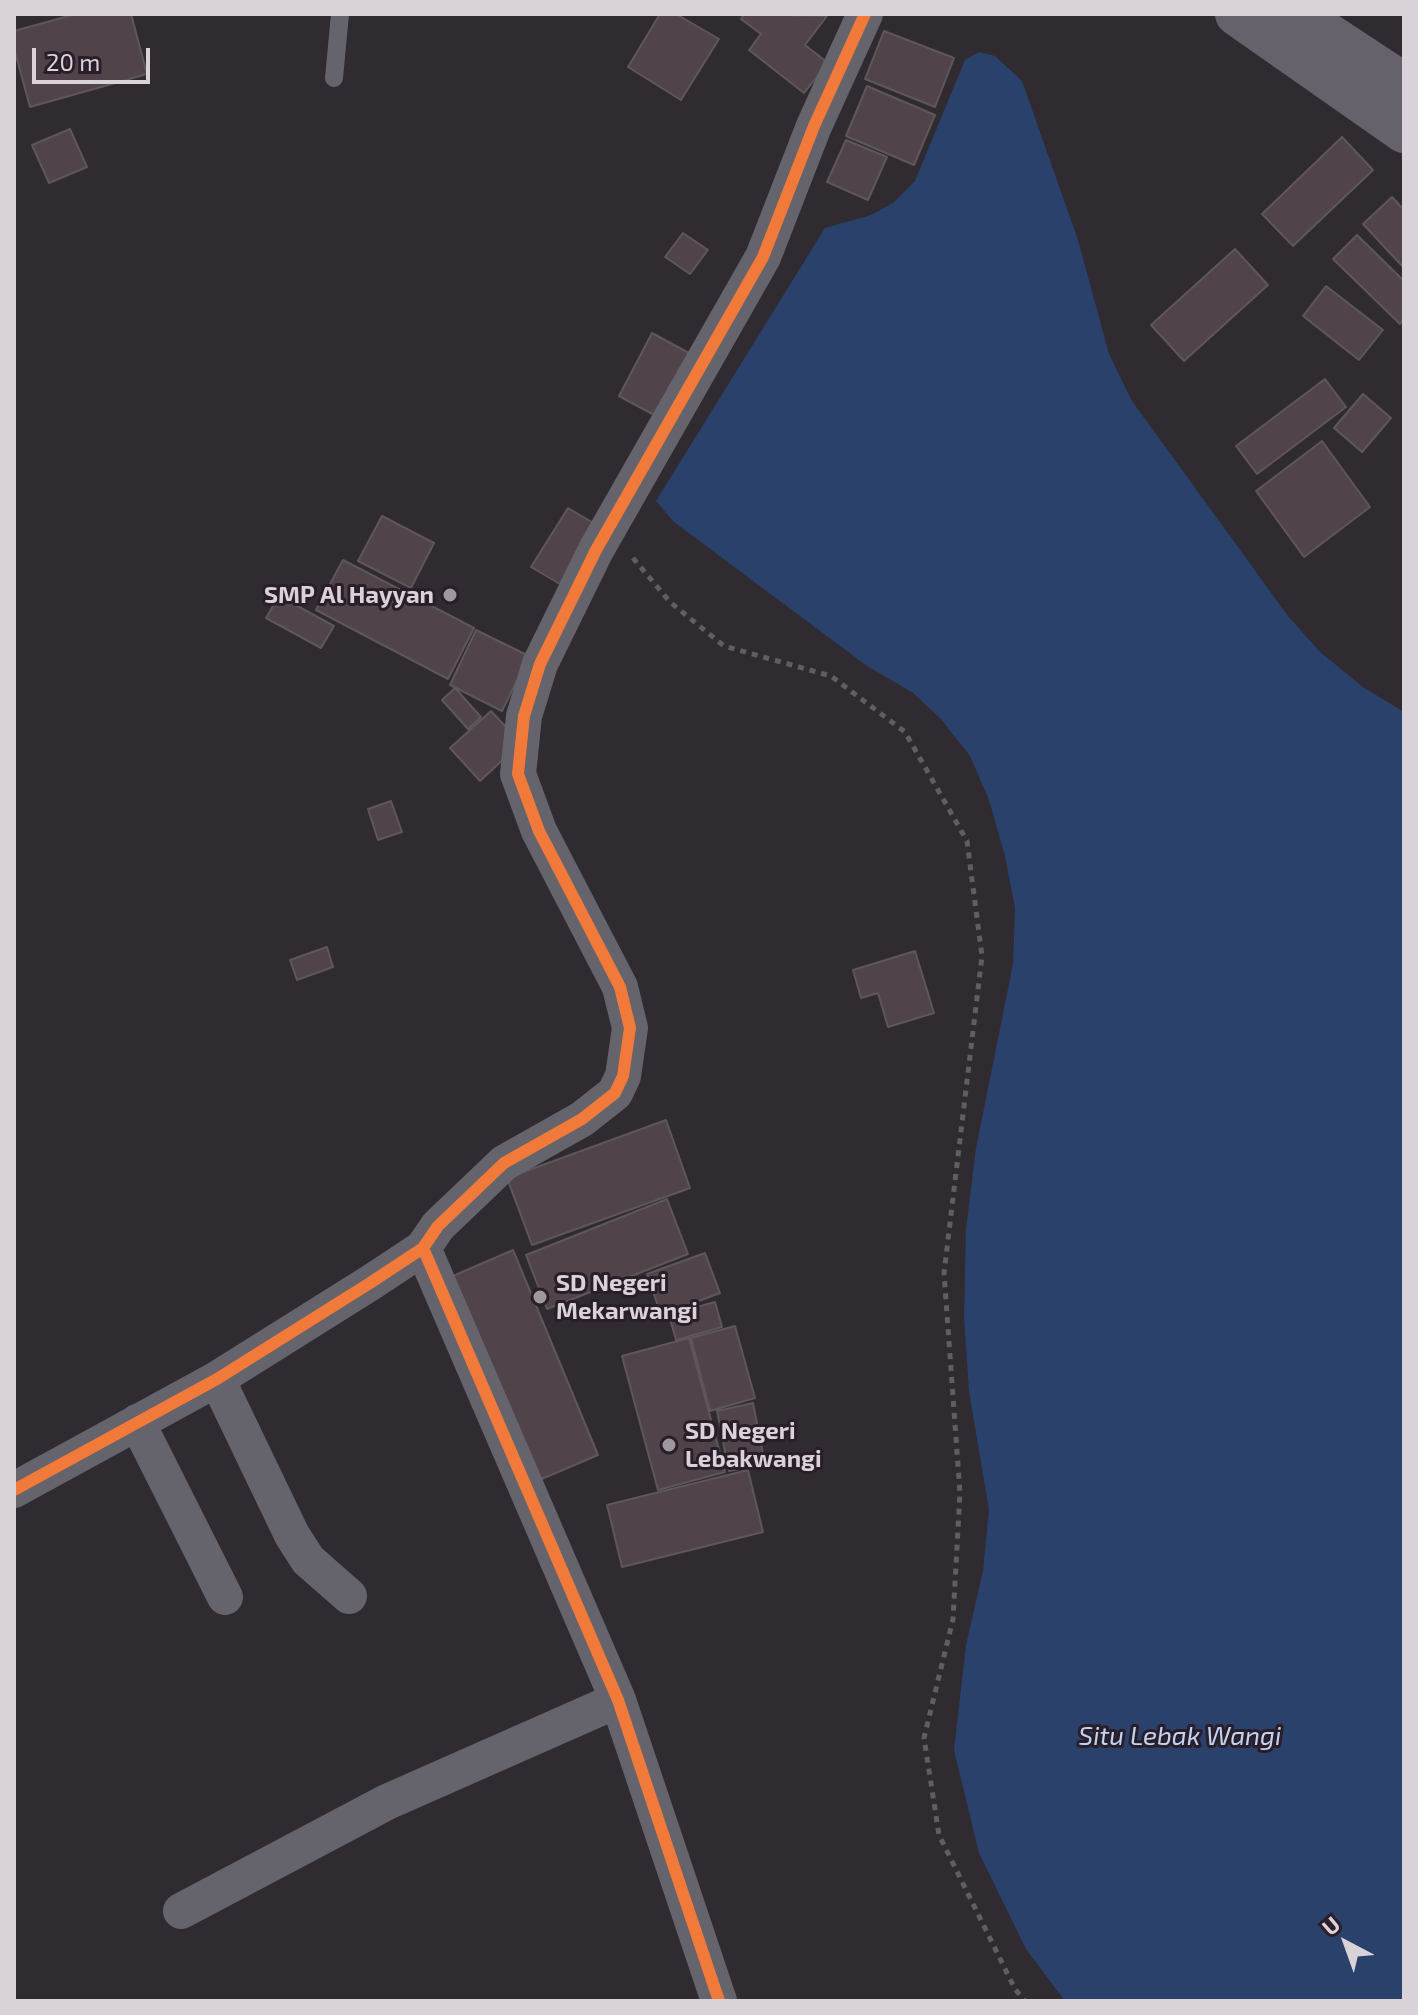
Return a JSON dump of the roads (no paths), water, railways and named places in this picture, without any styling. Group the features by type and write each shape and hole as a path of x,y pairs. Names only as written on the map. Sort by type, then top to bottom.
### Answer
{"highway":[{"path":"1237,14 1404,131"},
{"path":"1296,14 1404,85"}],"street":[{"path":"14,1490 217,1379 423,1248 438,1226 504,1163 602,1107 623,1076 630,1028 620,987 539,831 518,774 524,716 540,664 608,528 763,257 858,28"},
{"path":"423,1248 618,1700 719,2001"},
{"path":"217,1379 292,1535 308,1560 349,1596"},
{"path":"137,1422 225,1597"},
{"path":"181,1911 387,1802 618,1700"}],"lane":[{"path":"334,78 340,14"}],"water":[{"name":"Situ Lebak Wangi","path":"979,52 995,56 1022,81 1078,240 1109,354 1132,401 1288,616 1320,652 1363,687 1404,712 1404,2001 1065,2001 1026,1949 979,1853 954,1750 966,1645 983,1571 989,1509 969,1392 964,1317 966,1229 976,1148 1013,964 1015,908 1005,856 989,800 970,756 941,719 913,693 867,666 674,522 656,501 825,228 871,215 893,203 915,181 965,60"}],"place":[{"name":"SMP Al Hayyan","path":"450,595"},
{"name":"SD Negeri Mekarwangi","path":"540,1297"},
{"name":"SD Negeri Lebakwangi","path":"669,1445"}]}
